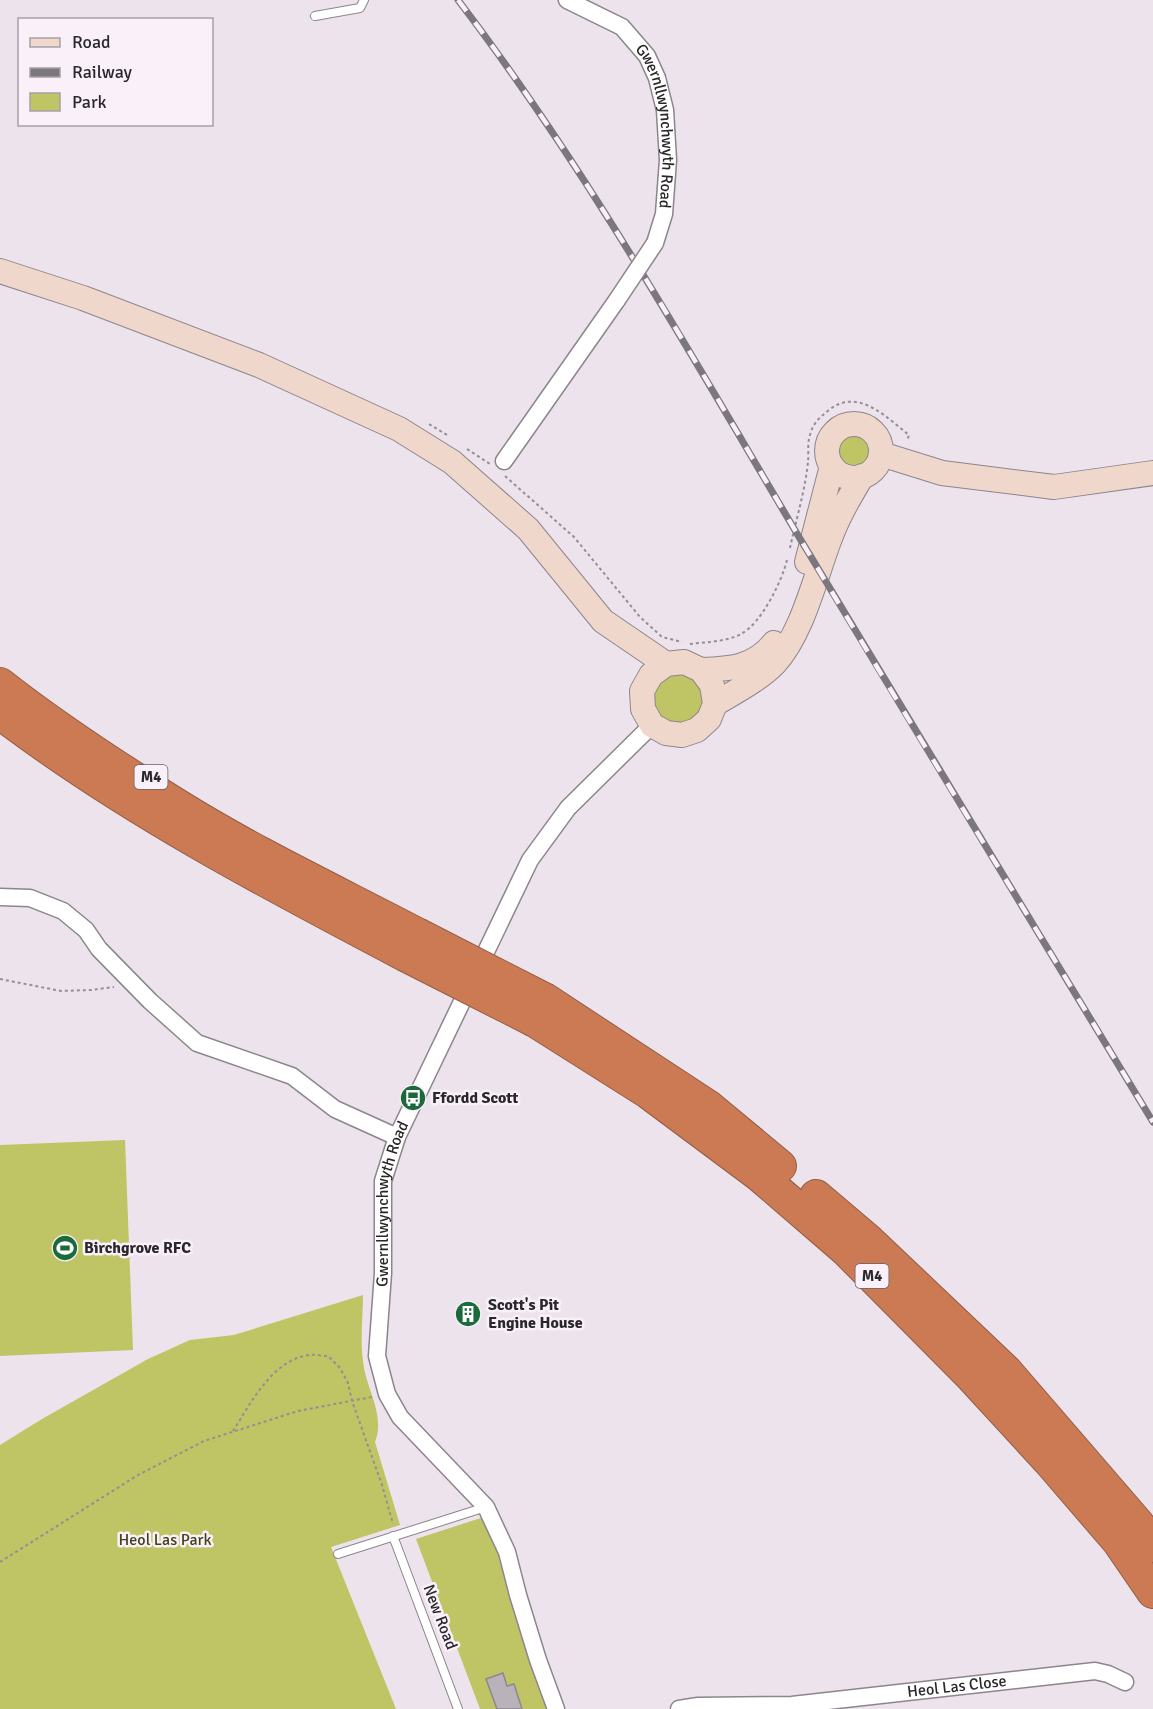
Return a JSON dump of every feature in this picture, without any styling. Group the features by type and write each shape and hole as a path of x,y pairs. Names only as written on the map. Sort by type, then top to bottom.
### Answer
{"highway":[{"name":"M4","path":"0,661 181,800 312,879 411,945"},
{"name":"M4","path":"0,684 93,751 178,806 312,879"},
{"name":"M4","path":"6,718 116,792 203,845 411,945 541,1011 709,1107 869,1241 1006,1371 1138,1524 1153,1546"},
{"name":"M4","path":"541,1011 759,1174 846,1250 970,1374 1050,1462 1118,1541 1153,1592"}],"main road":[{"path":"0,271 83,297 167,328 259,365 399,429 452,462 528,529 603,621 666,664"},
{"path":"849,424 857,424 873,430 878,437 881,454 879,463 873,470 862,476 847,477 832,466 828,458 829,440 841,428 849,424"},
{"path":"881,454 942,473 1054,487 1153,473"},
{"path":"701,670 712,685 715,704 709,719 697,730 682,735 666,733 652,725 643,709 642,691 651,675 666,664 684,663 701,670 735,668 764,655 779,636 799,595 832,466"},
{"path":"715,704 748,684 775,663 791,638 809,598 839,515 862,476"}],"street":[{"name":"Gwernllwynchwyth Road","path":"504,461 655,243 664,214 669,160 665,110 657,78 647,56 622,27 567,0"},
{"name":"Gwernllwynchwyth Road","path":"556,1709 531,1638 507,1552 486,1507 400,1417 387,1394 377,1356 383,1273 383,1181 398,1137 530,860 568,808 652,725"},
{"path":"0,897 30,898 63,911 86,930 122,982 197,1043 292,1076 334,1109 398,1137"},
{"name":"Heol Las Close","path":"679,1709 708,1705 792,1705 1095,1671 1125,1682"}],"lane":[{"path":"315,16 360,8 364,0"},
{"path":"338,1554 486,1507"},
{"name":"New Road","path":"395,1536 458,1709"}],"path":[{"path":"0,979 61,991 91,990 122,982"},
{"path":"232,1432 273,1374 288,1363 308,1355 328,1356 340,1368 348,1383 352,1401 382,1485 395,1536"},
{"path":"0,1562 138,1475 204,1441 298,1411 387,1394"}],"green space":[{"path":"855,433 868,438 873,451 868,464 855,469 842,464 837,451 842,438"},
{"path":"678,673 691,676 704,693 703,708 687,724 664,721 656,711 653,702 658,685"},
{"name":"Birchgrove RFC","path":"125,1140 133,1350 0,1356 0,1145"},
{"name":"Heol Las Park","path":"363,1295 362,1353 377,1411 378,1432 375,1442 400,1525 331,1547 396,1709 0,1709 0,1445 148,1359 190,1340 234,1335"},
{"path":"484,1517 510,1581 551,1709 480,1709 416,1539"}],"building":[{"name":"Scott's Pit Engine House","path":"469,1303 479,1317 467,1325 457,1311"},
{"path":"503,1673 507,1686 514,1684 522,1709 497,1709 486,1679"}],"railway":[{"path":"458,0 551,130 594,196 1153,1122"}],"place":[{"name":"Ffordd Scott","path":"413,1098"},
{"name":"Birchgrove RFC","path":"65,1248"},
{"name":"Scott's Pit Engine House","path":"468,1314"}]}
